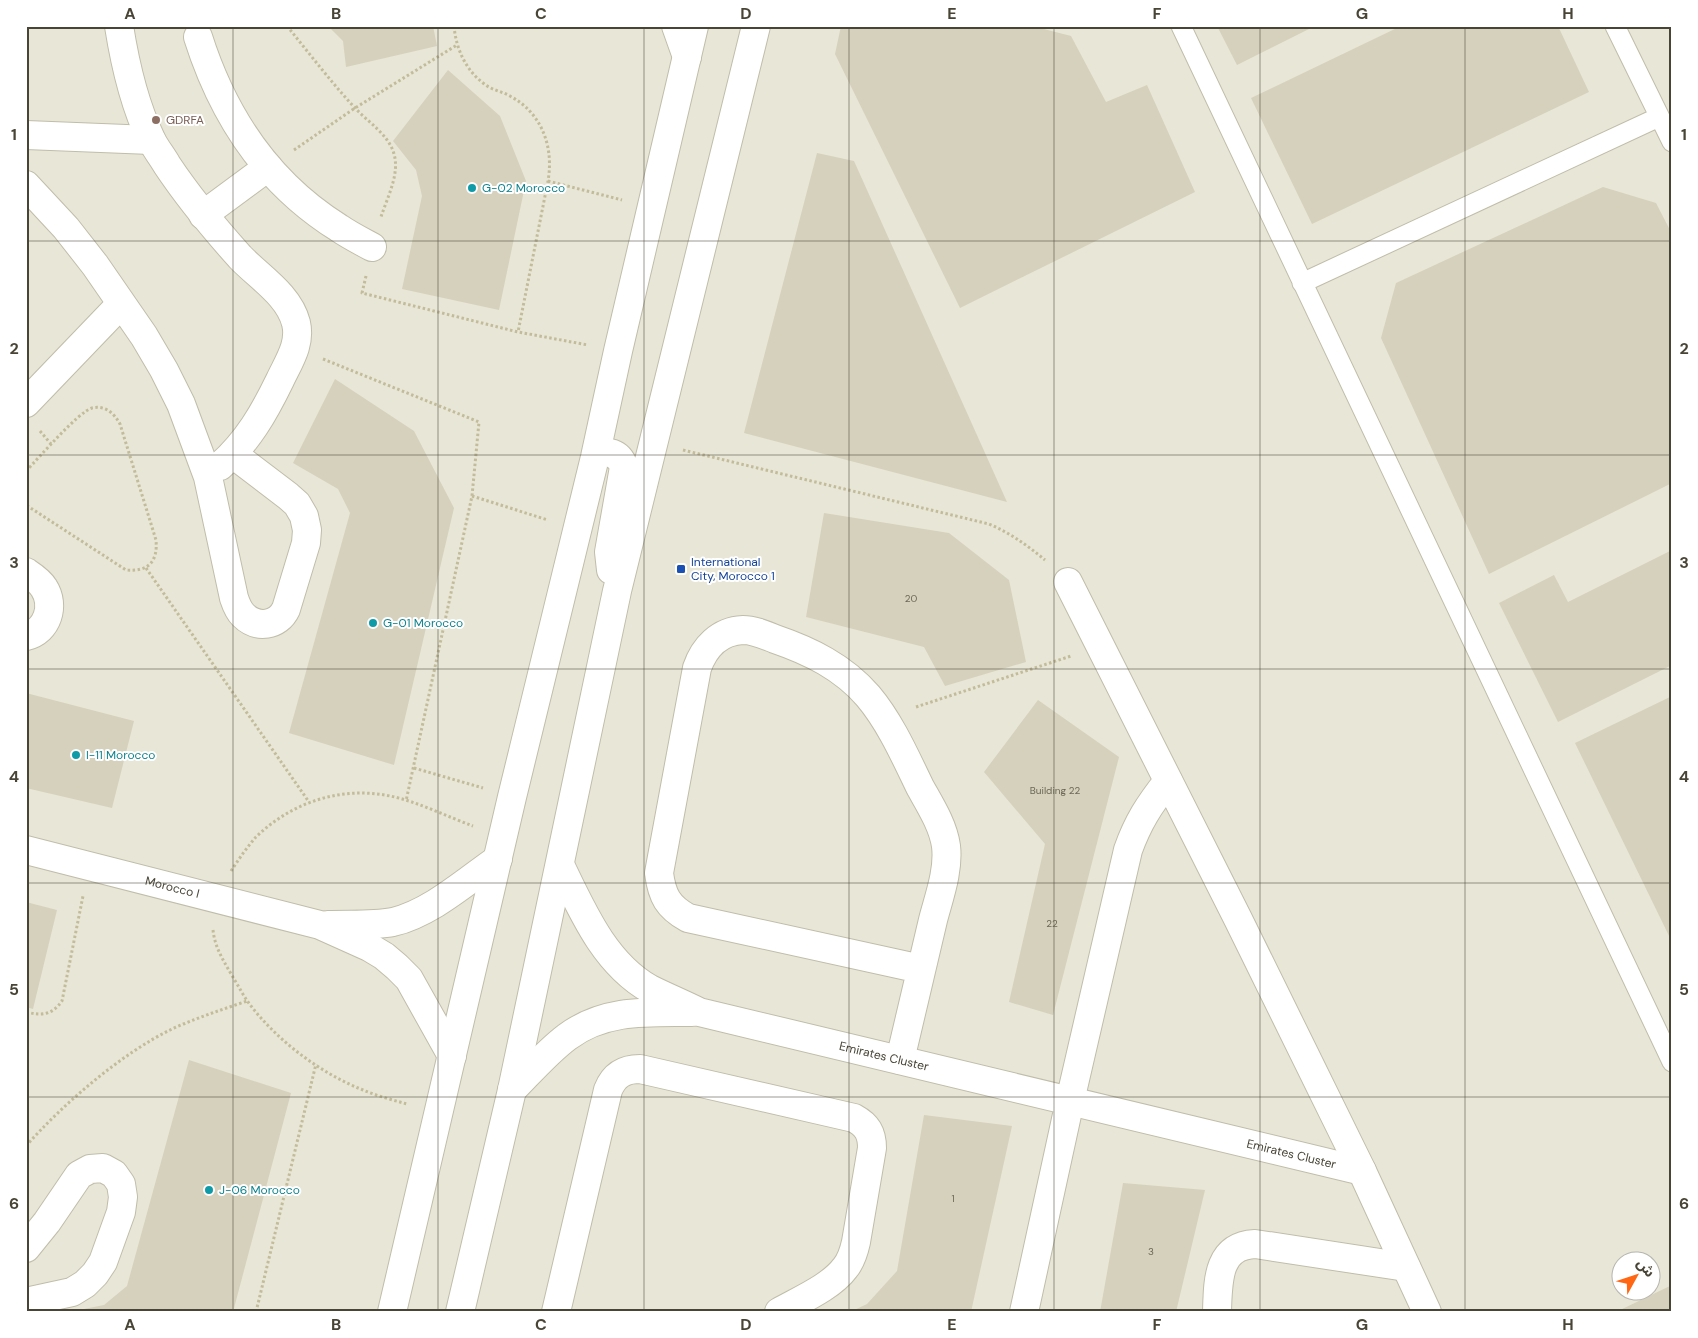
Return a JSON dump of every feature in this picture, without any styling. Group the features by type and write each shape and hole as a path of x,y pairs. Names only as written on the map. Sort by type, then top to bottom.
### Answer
{"street":[{"path":"119,26 122,50 134,96 151,140 204,215 242,259 283,298 291,309 296,322 298,335 296,348 263,414 234,454 208,476"},
{"path":"676,26 687,57"},
{"path":"392,1312 512,797 595,457 694,26"},
{"path":"460,1312 512,1090 617,591 756,26"},
{"path":"198,37 207,65 228,110 249,144 268,168 313,211 339,229 372,247"},
{"path":"26,135 151,140"},
{"path":"204,215 268,168"},
{"path":"26,185 72,236 95,265 144,336 164,370 181,404 208,476 237,607 244,616 253,622 263,624 274,623 282,617 286,609 306,543 307,530 304,516 298,504 234,454"},
{"path":"26,403 121,304"},
{"path":"595,457 601,453 609,452 616,454 624,467 609,552 612,578 617,591"},
{"path":"26,572 44,586 49,597 50,608 47,619 40,629 26,636"},
{"path":"1068,582 1238,919 1362,1171 1427,1312"},
{"path":"900,1060 922,969 944,872 946,846 938,821 883,718 868,696 849,677 827,661 803,649 756,631 742,630 730,632 718,638 708,646 701,656 697,668 659,873 661,888 667,900 676,911 688,918 922,969"},
{"path":"1024,1312 1128,850 1135,830 1145,811 1168,782"},
{"name":"Morocco I","path":"26,850 320,925 369,947 397,966 409,979 452,1056"},
{"name":"Morocco I","path":"320,925 391,922 410,917 429,908 498,859"},
{"name":"Emirates Cluster","path":"560,865 596,936 611,955 648,988 699,1012 1362,1171"},
{"name":"Emirates Cluster","path":"512,1090 566,1037 587,1024 610,1016 634,1012 699,1012"},
{"path":"556,1312 608,1090 611,1082 624,1071 640,1069 854,1118 863,1123 869,1130 872,1138 872,1148 856,1242 852,1255 846,1267 837,1277 779,1312"},
{"path":"26,1248 47,1222 79,1175 96,1168 103,1168 114,1174 121,1184 123,1197 121,1212 103,1262 95,1274 85,1284 72,1292 26,1302"},
{"path":"1217,1312 1222,1264 1236,1249 1245,1245 1255,1244 1406,1267"}],"lane":[{"path":"1181,26 1672,1062"},
{"path":"1615,26 1672,142"},
{"path":"1302,283 1659,117"}],"path":[{"path":"287,26 355,108 385,138 394,155 394,175 372,247 362,293 518,332 618,351"},
{"path":"454,26 457,45 463,60 471,72 492,90 510,96 525,107 537,120 549,151 551,166 518,332"},
{"path":"268,168 355,108 457,45"},
{"path":"548,181 652,207"},
{"path":"296,348 479,422 472,496 406,801"},
{"path":"26,471 85,411 93,408 102,408 110,411 116,416 120,424 156,540 157,551 153,561 146,568 136,571 126,570 26,505"},
{"path":"654,443 989,524 1023,542 1068,582"},
{"path":"472,496 578,529"},
{"path":"146,568 309,802"},
{"path":"883,718 1100,646"},
{"path":"414,768 512,797"},
{"path":"26,1012 39,1015 46,1014 53,1011 62,1000 90,866"},
{"path":"26,1146 103,1074 136,1050 171,1030 208,1014 247,1001"},
{"path":"256,1312 316,1064"}],"shaded area":[{"path":"26,26 1672,26 1672,1312 26,1312"}],"building":[{"path":"328,26 433,26 437,46 346,67 343,41"},
{"path":"841,26 1032,26 1071,36 1106,102 1147,85 1195,192 960,308 835,54"},
{"path":"1217,26 1315,26 1237,65"},
{"path":"1401,26 1558,26 1589,92 1312,224 1251,98"},
{"name":"G-02 Morocco","path":"448,70 500,116 526,181 499,310 402,289 422,196 416,170 393,141"},
{"path":"817,153 854,161 1007,502 744,433"},
{"path":"1603,187 1656,203 1672,234 1672,483 1489,574 1381,338 1396,283"},
{"name":"G-01 Morocco","path":"335,379 414,431 454,508 394,765 289,733 350,513 338,489 293,463"},
{"path":"824,513 949,533 1009,580 1026,662 945,686 924,647 806,617"},
{"path":"1672,550 1672,665 1558,722 1499,603 1554,575 1568,602"},
{"name":"I-11 Morocco","path":"26,693 134,721 112,808 26,788"},
{"path":"1672,696 1672,942 1575,743"},
{"path":"1038,700 1119,757 1053,1015 1009,1002 1045,844 984,772"},
{"path":"26,902 57,910 33,1009 26,1007"},
{"name":"J-06 Morocco","path":"189,1060 291,1093 233,1312 69,1312 104,1305 127,1286"},
{"path":"924,1115 1012,1126 971,1312 850,1312 867,1304 897,1271"},
{"path":"1123,1183 1205,1190 1176,1312 1100,1312"},
{"path":"1672,1285 1672,1312 1616,1312 1641,1300 1660,1300 1660,1291"}],"place":[{"name":"GDRFA","path":"156,120"},
{"name":"G-02 Morocco","path":"472,188"},
{"name":"International City, Morocco 1","path":"681,569"},
{"name":"G-01 Morocco","path":"373,623"},
{"name":"I-11 Morocco","path":"76,755"},
{"name":"J-06 Morocco","path":"209,1190"}]}
